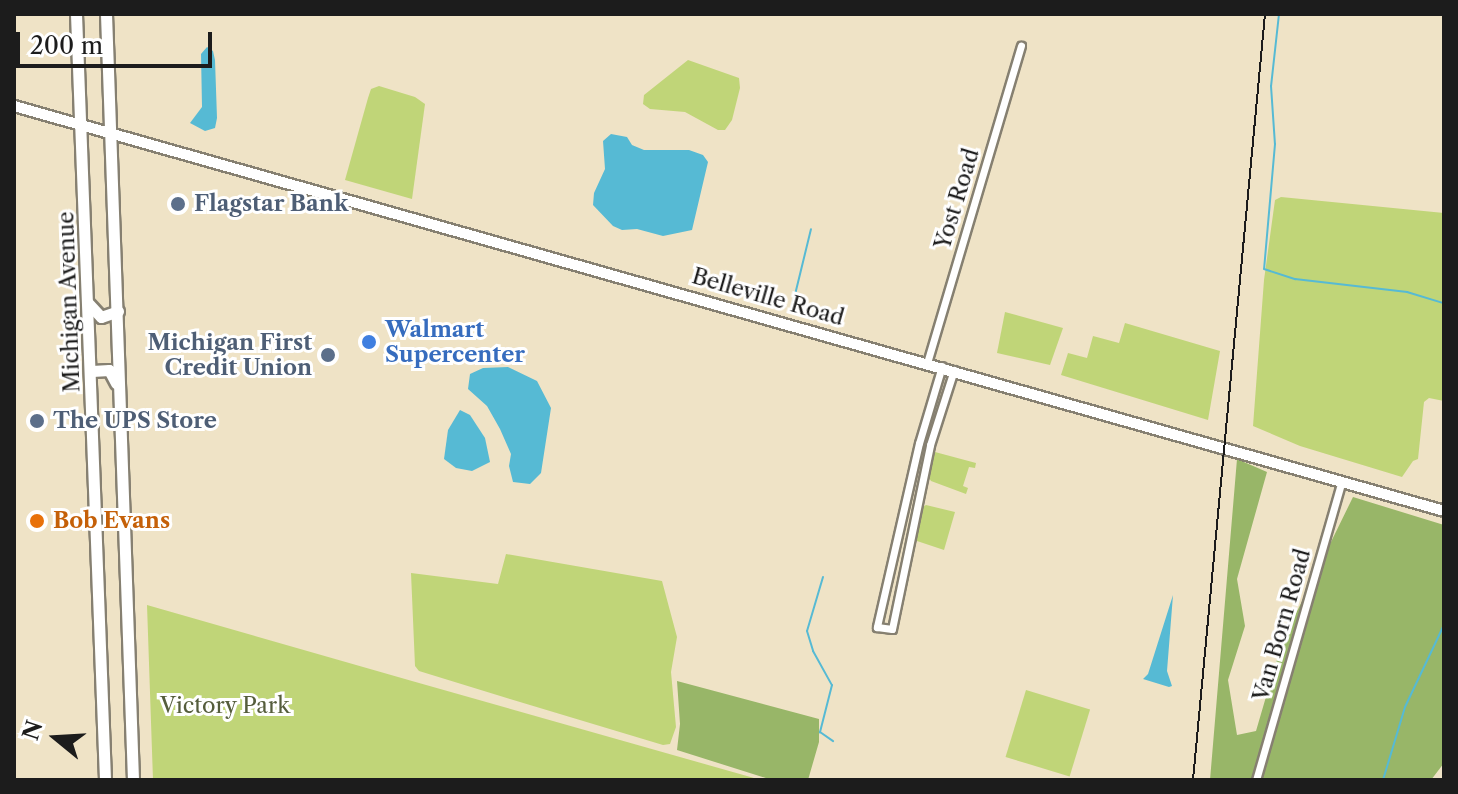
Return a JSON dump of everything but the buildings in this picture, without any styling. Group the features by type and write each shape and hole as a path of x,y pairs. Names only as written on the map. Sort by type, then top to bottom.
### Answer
{"main road":[{"name":"Michigan Avenue","path":"76,14 92,371 105,780"},
{"path":"106,14 133,780"},
{"name":"Belleville Road","path":"14,106 942,366 1444,511"},
{"path":"88,303 101,317 118,311"},
{"path":"92,371 101,368 111,372 119,391"}],"street":[{"name":"Yost Road","path":"927,363 1021,46"},
{"path":"942,366 919,443 877,627 892,629 930,445 954,370"},
{"path":"919,443 930,445"},
{"name":"Van Born Road","path":"1256,780 1342,481"},
{"path":"908,488 921,491"},
{"path":"895,548 908,551"}],"green space":[{"path":"688,60 739,78 740,88 732,120 725,130 718,130 685,112 650,109 643,104 644,95"},
{"path":"379,86 415,97 425,104 412,199 345,180 371,89"},
{"path":"1281,197 1444,213 1444,401 1429,398 1424,402 1418,459 1413,461 1402,477 1300,446 1253,426 1264,280 1275,200"},
{"path":"1005,312 1063,328 1050,365 997,353"},
{"path":"1125,323 1220,351 1208,420 1061,375 1068,353 1087,358 1093,336 1119,343"},
{"path":"935,452 976,463 975,468 969,467 963,486 968,488 966,494 931,481 928,476"},
{"path":"1237,459 1267,472 1237,579 1245,626 1228,680 1237,735 1256,731 1282,642 1353,497 1444,525 1444,763 1431,780 1210,780"},
{"path":"926,505 955,512 944,550 917,541 915,534 921,508"},
{"path":"506,554 662,581 677,637 671,672 676,727 670,744 663,745 419,671 415,666 411,573 498,584"},
{"name":"Victory Park","path":"147,605 412,681 761,780 153,780"},
{"path":"677,681 819,719 819,742 808,780 772,780 677,750 680,724"},
{"path":"1026,690 1090,710 1070,777 1006,757"}],"water":[{"path":"207,47 213,51 215,60 217,118 215,128 205,131 190,123 202,107 201,54"},
{"path":"611,134 627,137 632,145 644,150 689,150 703,155 708,162 692,230 663,236 637,229 622,230 613,226 593,205 594,193 605,169 603,141"},
{"path":"508,367 537,381 551,408 541,473 530,484 513,482 509,466 511,454 500,429 487,406 468,389 470,374 483,368"},
{"path":"460,410 470,415 485,438 490,462 472,471 456,468 444,459 448,430"},
{"path":"1173,595 1167,671 1172,686 1169,687 1143,679 1148,674"}],"waterway":[{"path":"1279,14 1271,86 1275,144 1264,269 1295,279 1407,292 1444,303"},
{"path":"804,315 792,307 811,229"},
{"path":"823,577 807,631 813,651 832,685 820,732 833,741"},
{"path":"1383,780 1405,707 1444,625"}],"railway":[{"path":"1193,780 1265,14"}],"place":[{"name":"Flagstar Bank","path":"178,204"},
{"name":"Walmart Supercenter","path":"369,342"},
{"name":"Michigan First Credit Union","path":"328,355"},
{"name":"The UPS Store","path":"37,421"},
{"name":"Bob Evans","path":"37,521"}]}
